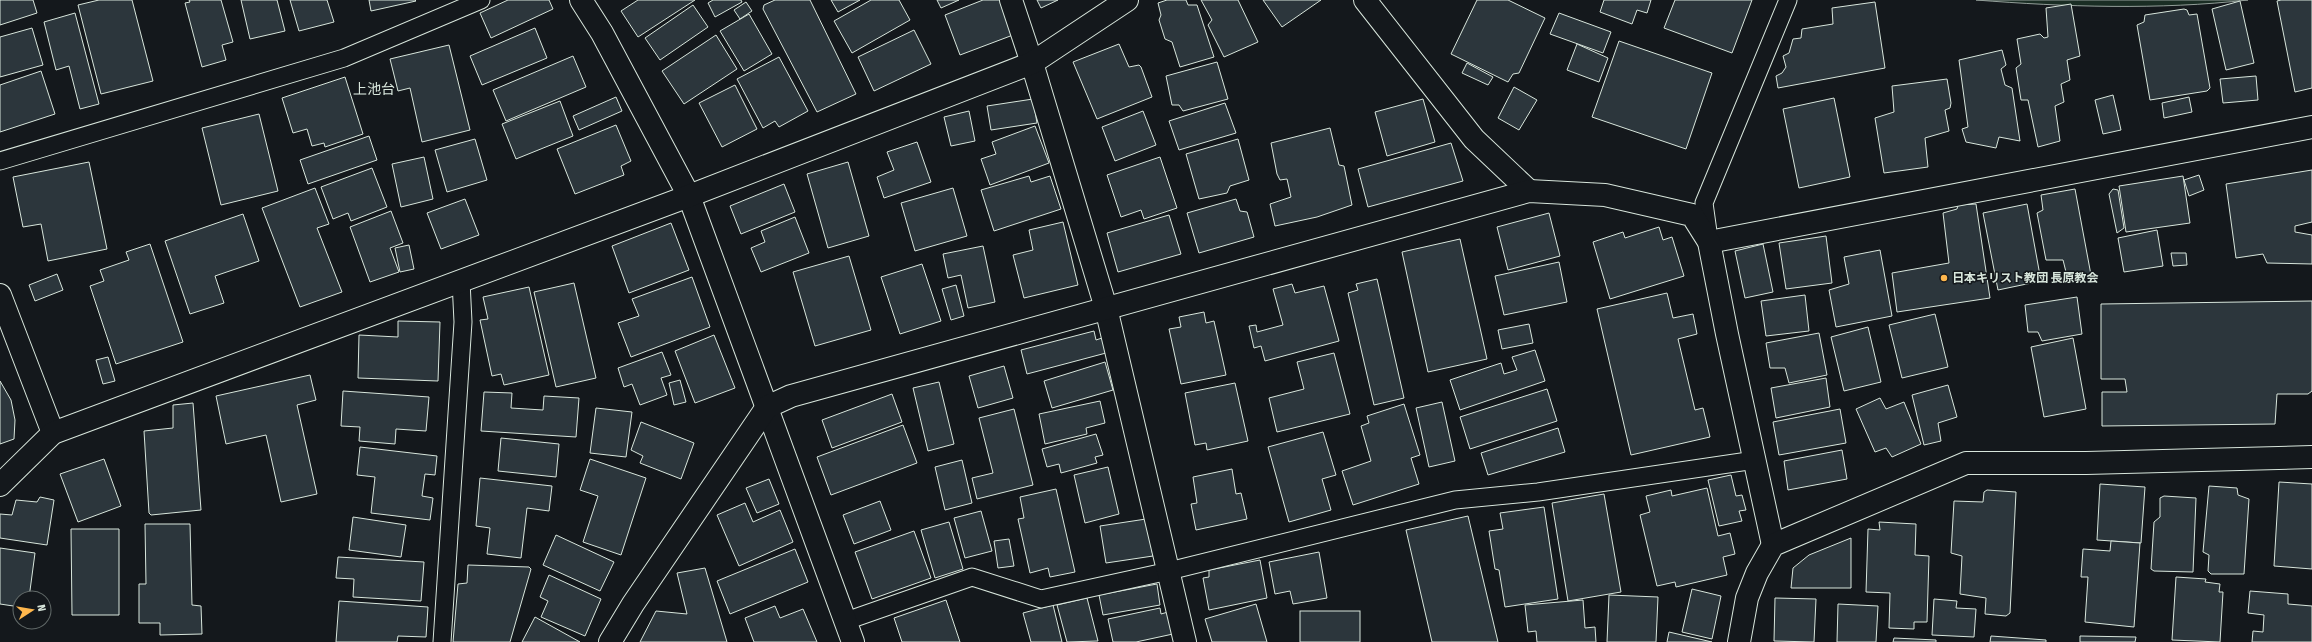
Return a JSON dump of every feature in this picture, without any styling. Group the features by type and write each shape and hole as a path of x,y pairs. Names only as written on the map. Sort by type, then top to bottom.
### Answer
{"street":[{"path":"581,0 602,33 689,196 853,642"},
{"path":"1011,0 1032,63 1106,308 1185,642"},
{"path":"0,486 53,433 689,196 1032,63 1127,0"},
{"path":"1365,0 1474,139 1529,191"},
{"path":"1710,242 2312,127"},
{"path":"610,642 637,598 767,407 791,396 1529,191 1604,195 1692,215 1710,242 1754,460 1773,544"},
{"path":"0,295 53,433"},
{"path":"1739,642 1747,598 1757,573 1773,544 1966,463 2086,463 2312,457"}],"lane":[{"path":"0,161 344,58 481,0"},
{"path":"1710,242 1704,203 1788,0"},
{"path":"442,642 463,322 461,281"},
{"path":"846,621 972,577 1041,599 1169,571 1455,500 1538,492 1754,460"}],"green space":[{"path":"1976,0 2248,0 2180,5 2078,6"}],"building":[{"path":"0,0 33,0 37,13 0,25"},
{"path":"99,0 132,0 153,81 101,94 78,5"},
{"path":"189,0 221,0 233,42 222,45 226,60 202,67 185,3 190,2"},
{"path":"241,0 277,0 285,31 250,39"},
{"path":"290,0 327,0 334,22 299,31"},
{"path":"369,0 415,0 416,1 371,11"},
{"path":"508,0 549,0 553,9 491,38 480,13"},
{"path":"638,0 695,0 638,37 621,11"},
{"path":"713,0 741,0 742,2 715,17 708,3"},
{"path":"775,0 810,0 856,94 817,112 763,9 764,5"},
{"path":"831,0 860,0 838,12"},
{"path":"871,0 899,0 910,20 852,53 834,21"},
{"path":"937,0 959,0 941,8"},
{"path":"983,0 1000,0 1013,35 960,55 945,15"},
{"path":"1037,0 1058,0 1041,8"},
{"path":"1167,0 1186,0 1188,5 1197,5 1214,57 1180,67 1172,42 1165,39 1159,20 1161,15 1158,3"},
{"path":"1201,0 1238,0 1258,42 1224,57 1208,25 1212,20"},
{"path":"1263,0 1321,0 1282,27"},
{"path":"1477,0 1508,0 1545,18 1519,73 1513,74 1508,82 1451,54"},
{"path":"1604,0 1651,0 1647,13 1637,10 1632,24 1600,12"},
{"path":"1675,0 1752,0 1732,53 1664,28"},
{"path":"2312,0 2312,88 2295,92 2277,1"},
{"path":"2240,1 2254,63 2226,70 2212,9"},
{"path":"746,2 752,11 740,19 734,10"},
{"path":"1875,2 1885,68 1778,88 1776,76 1782,73 1786,67 1783,56 1789,53 1793,39 1801,38 1802,29 1833,24 1832,8"},
{"path":"2071,4 2080,56 2067,60 2070,80 2061,84 2064,102 2055,106 2060,141 2038,147 2028,100 2021,100 2016,68 2021,64 2017,39 2040,34 2044,38 2048,37 2046,8"},
{"path":"693,5 708,27 660,60 645,38"},
{"path":"2184,9 2187,10 2189,15 2197,14 2210,88 2207,91 2150,100 2137,25 2144,22 2145,15"},
{"path":"75,13 99,104 80,109 69,66 56,70 44,22"},
{"path":"1559,13 1611,32 1603,53 1550,34"},
{"path":"749,14 772,54 744,71 720,31"},
{"path":"32,28 43,65 0,77 0,37"},
{"path":"535,28 547,58 482,85 470,56"},
{"path":"914,30 931,64 874,91 858,57"},
{"path":"716,35 737,69 684,104 662,71"},
{"path":"1619,41 1712,73 1686,149 1592,117"},
{"path":"1119,44 1129,67 1139,65 1141,67 1152,97 1097,119 1073,62"},
{"path":"1577,44 1608,58 1599,82 1567,70"},
{"path":"449,45 470,130 422,142 410,88 398,91 390,59"},
{"path":"2002,50 2006,65 2001,69 2005,85 2012,88 2020,141 1999,137 1996,148 1966,142 1962,129 1968,127 1959,60"},
{"path":"573,56 586,87 506,121 493,90"},
{"path":"779,57 808,111 779,127 775,121 763,128 737,79"},
{"path":"1217,62 1228,99 1183,111 1179,105 1172,105 1166,76"},
{"path":"1467,63 1493,77 1488,85 1462,73"},
{"path":"41,71 55,114 0,132 0,85"},
{"path":"2256,76 2258,100 2223,103 2220,79"},
{"path":"345,77 363,134 325,147 324,143 312,146 307,129 293,133 282,98"},
{"path":"1947,79 1951,103 1950,108 1945,110 1949,131 1925,138 1928,167 1884,173 1875,118 1894,112 1892,86"},
{"path":"735,85 757,129 722,147 699,103"},
{"path":"1514,87 1537,100 1519,130 1498,118"},
{"path":"2113,95 2121,130 2103,134 2095,100"},
{"path":"616,97 622,111 579,130 573,116"},
{"path":"2189,97 2192,112 2164,118 2162,103"},
{"path":"1834,98 1850,177 1799,188 1783,109"},
{"path":"1033,99 1037,123 991,130 987,106"},
{"path":"1423,99 1435,142 1387,156 1375,112"},
{"path":"560,101 573,136 516,159 502,124"},
{"path":"1225,103 1236,133 1179,150 1169,121"},
{"path":"969,111 975,141 951,146 944,117"},
{"path":"1143,111 1156,145 1115,161 1102,127"},
{"path":"259,114 278,191 221,205 202,128"},
{"path":"616,125 631,161 621,166 624,175 575,194 557,149"},
{"path":"1035,126 1049,163 990,185 981,159 996,154 992,142"},
{"path":"1330,128 1339,165 1344,166 1352,205 1317,217 1275,226 1270,204 1291,197 1287,179 1280,180 1277,174 1271,143"},
{"path":"369,136 377,160 308,184 300,160"},
{"path":"475,139 487,180 447,192 435,150"},
{"path":"1238,139 1249,180 1230,186 1227,193 1199,199 1186,154"},
{"path":"917,142 931,182 884,198 877,177 894,170 887,152"},
{"path":"1451,143 1463,181 1368,207 1358,169"},
{"path":"424,157 433,199 401,207 392,164"},
{"path":"1160,157 1177,208 1144,219 1141,210 1121,217 1107,175"},
{"path":"89,162 107,249 48,261 41,224 23,227 13,177"},
{"path":"848,162 869,236 828,248 807,174"},
{"path":"372,168 387,207 351,221 348,213 333,219 321,187"},
{"path":"2312,170 2312,222 2295,226 2295,232 2312,235 2312,264 2267,263 2263,254 2236,258 2226,184"},
{"path":"2199,175 2204,190 2189,196 2184,180"},
{"path":"1029,176 1031,182 1050,176 1061,209 994,231 981,190"},
{"path":"2183,176 2190,223 2126,232 2119,186"},
{"path":"784,184 795,212 741,234 730,206"},
{"path":"315,188 329,224 317,228 342,292 300,307 262,208"},
{"path":"953,188 967,236 915,251 901,203"},
{"path":"2075,189 2091,275 2068,280 2063,260 2046,260 2037,213 2043,210 2041,195"},
{"path":"2113,189 2118,190 2124,228 2117,233 2109,194"},
{"path":"465,199 479,235 441,249 427,213"},
{"path":"1236,199 1240,211 1247,212 1254,237 1199,253 1187,213"},
{"path":"1976,204 1990,298 1897,312 1892,273 1949,263 1943,213 1957,209 1958,205"},
{"path":"2027,204 2041,281 1998,290 1983,213"},
{"path":"391,211 403,243 390,248 399,272 370,282 350,227"},
{"path":"1549,213 1560,256 1508,270 1497,227"},
{"path":"243,214 259,261 215,276 224,303 190,314 165,241"},
{"path":"1169,215 1181,254 1118,272 1107,233"},
{"path":"795,217 809,253 761,272 751,248 765,242 761,231"},
{"path":"1063,222 1078,285 1024,298 1013,255 1033,250 1029,230"},
{"path":"671,223 689,270 629,293 612,246"},
{"path":"1659,227 1663,240 1672,237 1684,276 1610,299 1593,242 1623,232 1625,238"},
{"path":"2157,230 2163,266 2124,272 2118,238"},
{"path":"1826,236 1832,283 1786,289 1779,243"},
{"path":"1460,239 1487,359 1428,372 1402,252"},
{"path":"150,244 183,342 116,364 90,286 104,281 100,270 129,260 126,252"},
{"path":"1763,244 1773,292 1745,298 1735,251"},
{"path":"409,245 414,269 400,272 395,248"},
{"path":"983,246 995,302 968,308 961,275 948,278 943,254"},
{"path":"1880,250 1892,316 1836,327 1829,290 1849,284 1844,257"},
{"path":"2171,253 2186,253 2187,265 2173,266"},
{"path":"849,256 871,330 815,346 793,272"},
{"path":"1559,262 1567,302 1504,315 1495,276"},
{"path":"922,264 941,321 900,334 881,277"},
{"path":"57,274 63,290 35,301 29,285"},
{"path":"692,277 710,327 631,357 618,323 639,316 632,299"},
{"path":"1377,279 1404,398 1374,405 1348,293 1358,290 1356,284"},
{"path":"574,283 596,378 556,387 534,292"},
{"path":"1292,284 1295,293 1324,286 1339,341 1265,361 1261,346 1254,348 1249,326 1256,325 1257,332 1283,325 1273,289"},
{"path":"956,285 964,316 951,320 942,289"},
{"path":"529,287 549,375 504,385 501,374 492,376 480,320 488,319 483,297"},
{"path":"1667,293 1673,318 1693,314 1697,334 1678,339 1695,410 1703,408 1710,437 1631,455 1597,309"},
{"path":"1805,295 1809,331 1766,336 1761,301"},
{"path":"2077,297 2082,334 2042,341 2038,332 2028,332 2025,305"},
{"path":"2312,301 2312,391 2308,394 2277,394 2275,424 2102,426 2102,392 2127,392 2125,379 2101,379 2101,304"},
{"path":"1204,312 1206,323 1214,321 1226,375 1181,384 1169,329 1181,327 1179,317"},
{"path":"1935,314 1948,367 1902,378 1889,325"},
{"path":"398,321 440,322 438,381 358,378 359,335 398,337"},
{"path":"1529,324 1533,343 1502,349 1498,330"},
{"path":"1868,327 1881,382 1844,391 1831,337"},
{"path":"1094,331 1096,340 1102,338 1106,353 1027,374 1021,350"},
{"path":"1819,333 1827,375 1789,383 1785,368 1770,368 1766,343"},
{"path":"714,335 735,388 695,403 675,351"},
{"path":"2073,338 2086,409 2044,417 2031,347"},
{"path":"1535,350 1545,381 1460,410 1450,380 1501,363 1504,374 1517,370 1512,357"},
{"path":"662,352 671,375 661,378 667,395 640,405 632,384 624,387 618,368"},
{"path":"1334,353 1350,414 1277,432 1269,398 1304,389 1297,362"},
{"path":"108,357 115,381 103,384 96,360"},
{"path":"1105,362 1113,390 1052,408 1044,381"},
{"path":"1004,366 1013,398 978,408 969,376"},
{"path":"310,375 316,400 297,405 317,494 281,502 266,435 226,444 216,396"},
{"path":"1826,378 1830,407 1776,418 1771,388"},
{"path":"680,380 686,402 674,405 669,383"},
{"path":"0,381 11,400 15,420 14,439 0,444"},
{"path":"939,382 954,444 928,451 913,388"},
{"path":"1235,383 1248,441 1207,450 1206,443 1195,445 1185,393"},
{"path":"1948,385 1957,417 1938,423 1941,441 1924,445 1912,395"},
{"path":"1547,389 1557,421 1470,449 1460,417"},
{"path":"343,391 429,397 426,431 396,429 395,444 359,441 360,427 341,426"},
{"path":"484,392 512,393 511,408 543,410 544,396 579,398 576,437 481,431"},
{"path":"892,394 902,422 832,448 822,420"},
{"path":"1880,398 1886,409 1904,402 1921,444 1892,457 1886,448 1875,452 1856,409"},
{"path":"1100,401 1105,423 1086,428 1087,434 1045,444 1039,414"},
{"path":"1442,402 1455,461 1429,467 1416,408"},
{"path":"193,403 201,510 151,515 149,513 144,431 173,428 173,405"},
{"path":"1404,404 1420,455 1411,458 1419,484 1353,505 1342,471 1371,461 1361,426 1369,423 1367,416"},
{"path":"596,408 632,412 626,457 590,453"},
{"path":"1014,409 1033,485 977,499 972,478 993,473 979,418"},
{"path":"1840,409 1846,443 1779,455 1773,422"},
{"path":"641,422 694,443 681,479 640,463 643,456 631,450"},
{"path":"903,425 917,463 831,495 817,457"},
{"path":"1558,428 1565,452 1488,475 1481,453"},
{"path":"1323,432 1336,475 1322,479 1331,510 1289,522 1268,447"},
{"path":"1096,434 1103,455 1095,457 1097,463 1061,473 1059,464 1047,467 1042,449"},
{"path":"501,438 559,444 556,477 498,471"},
{"path":"360,447 437,456 435,475 425,474 422,496 433,498 430,520 371,513 375,477 357,475"},
{"path":"1842,450 1847,479 1788,490 1784,461"},
{"path":"104,459 121,506 78,522 60,474"},
{"path":"590,459 646,478 621,555 583,542 598,496 580,490"},
{"path":"962,460 972,503 945,510 935,467"},
{"path":"1108,467 1119,514 1085,523 1074,475"},
{"path":"1232,469 1236,494 1241,493 1247,519 1196,530 1191,504 1197,503 1193,477"},
{"path":"1731,475 1736,496 1742,495 1746,510 1739,511 1742,521 1719,526 1708,480"},
{"path":"480,478 552,486 549,511 527,508 521,558 487,554 490,528 476,526"},
{"path":"769,479 779,504 757,513 746,488"},
{"path":"2279,482 2312,484 2312,569 2274,566"},
{"path":"2100,484 2145,487 2141,543 2097,540"},
{"path":"2209,486 2237,488 2238,495 2249,499 2244,574 2211,574 2208,571 2209,555 2203,552"},
{"path":"1707,488 1718,536 1730,533 1735,554 1723,557 1727,575 1676,587 1675,582 1657,586 1640,515 1650,512 1646,496 1671,490 1672,496"},
{"path":"1056,489 1075,572 1050,577 1048,568 1030,573 1018,519 1024,518 1020,497"},
{"path":"1987,490 2016,492 2010,613 2006,616 1985,614 1986,598 1960,594 1962,556 1951,553 1954,501 1983,502 1984,492"},
{"path":"1604,494 1621,592 1568,601 1552,503"},
{"path":"2164,496 2196,498 2193,572 2154,571 2151,569 2154,522 2160,517 2160,498"},
{"path":"40,497 54,500 47,545 0,538 0,514 12,515 16,500 37,502"},
{"path":"880,501 891,530 854,544 843,515"},
{"path":"745,503 753,522 780,510 793,542 739,566 717,515"},
{"path":"1544,507 1558,599 1505,607 1499,570 1495,569 1489,531 1503,529 1500,513"},
{"path":"981,511 992,551 965,558 954,518"},
{"path":"1468,516 1498,642 1432,642 1406,530"},
{"path":"353,517 406,525 401,557 349,550"},
{"path":"1146,519 1153,556 1106,563 1100,526"},
{"path":"949,522 963,569 935,578 921,530"},
{"path":"1879,522 1916,524 1915,555 1929,556 1927,622 1914,622 1914,629 1889,628 1890,593 1866,592 1868,529 1880,530"},
{"path":"145,524 190,524 192,605 201,606 202,634 160,635 160,623 139,623 139,584 146,584"},
{"path":"71,529 119,529 119,615 72,615"},
{"path":"914,531 931,578 872,599 855,552"},
{"path":"556,535 614,562 600,591 543,565"},
{"path":"1851,538 1851,588 1791,588 1793,568 1809,555"},
{"path":"1009,539 1014,566 998,568 994,541"},
{"path":"2111,541 2140,543 2134,627 2085,622 2088,577 2081,577 2083,549 2110,551"},
{"path":"0,548 35,553 30,590 12,590 12,606 0,604"},
{"path":"795,549 808,582 730,614 717,581"},
{"path":"1319,552 1327,598 1293,604 1290,591 1275,594 1269,562"},
{"path":"338,557 424,562 421,601 353,597 354,579 336,578"},
{"path":"1260,560 1267,598 1209,610 1203,578 1209,577 1209,570"},
{"path":"468,565 529,567 531,569 510,642 453,642 458,584 467,583"},
{"path":"705,568 727,642 640,642 656,611 687,614 677,573"},
{"path":"549,575 601,599 585,636 541,617 548,601 540,597"},
{"path":"2176,577 2206,579 2205,582 2220,584 2219,592 2223,592 2220,642 2172,640"},
{"path":"1157,584 1160,605 1103,615 1099,595"},
{"path":"1692,589 1721,596 1712,639 1682,632"},
{"path":"2250,591 2288,594 2288,604 2312,606 2312,642 2252,642 2253,631 2263,632 2264,615 2248,613"},
{"path":"1609,595 1658,597 1656,642 1607,642"},
{"path":"1087,598 1098,641 1067,642 1057,605"},
{"path":"1775,598 1816,599 1814,642 1774,641"},
{"path":"1934,599 1957,601 1956,608 1976,609 1974,637 1932,635"},
{"path":"946,600 960,642 902,642 894,618"},
{"path":"1583,600 1585,628 1595,627 1596,642 1537,642 1536,631 1528,632 1525,605"},
{"path":"339,601 428,607 426,637 398,636 397,642 336,642"},
{"path":"1256,604 1267,642 1212,642 1205,619"},
{"path":"1838,604 1878,606 1876,642 1837,642"},
{"path":"1053,605 1062,642 1031,642 1023,613"},
{"path":"775,606 780,618 803,609 817,642 754,642 745,618"},
{"path":"1160,608 1161,614 1168,612 1173,634 1136,642 1113,642 1108,619"},
{"path":"1300,611 1360,611 1360,642 1300,642"},
{"path":"535,617 580,642 522,642"},
{"path":"1669,632 1712,642 1667,642"},
{"path":"1991,636 2046,640 2046,642 1990,642"},
{"path":"2080,636 2136,637 2135,642 2080,642"},
{"path":"1894,638 1936,640 1936,642 1893,642"}],"place":[{"name":"日本キリスト教団 長原教会","path":"1944,278"}],"district":[{"name":"上池台","path":"374,89"}]}
